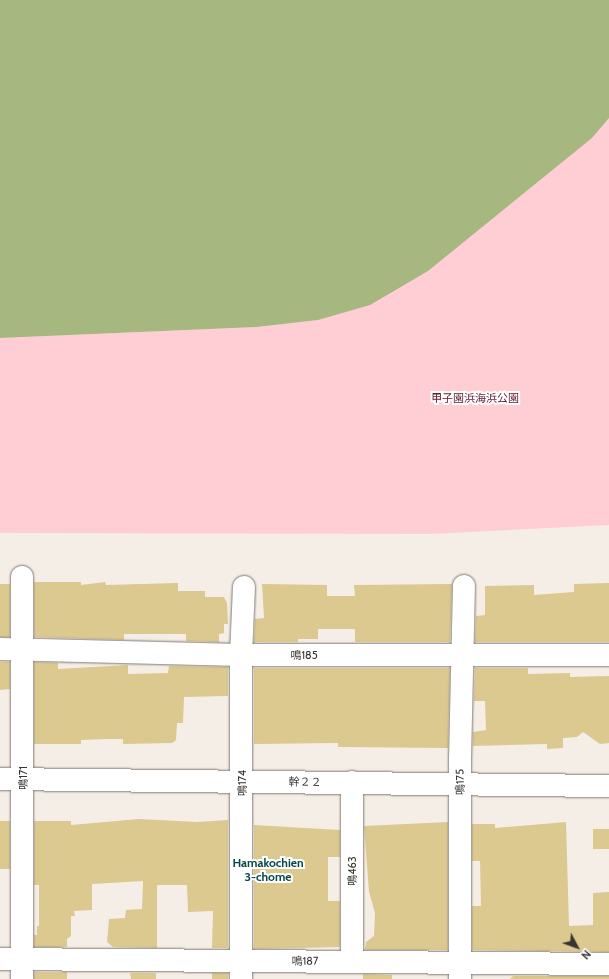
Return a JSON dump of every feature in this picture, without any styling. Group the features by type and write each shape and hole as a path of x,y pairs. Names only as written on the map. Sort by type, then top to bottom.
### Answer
{"street":[{"name":"鳴171","path":"22,577 22,969"},
{"name":"鳴175","path":"460,970 461,656 464,586"},
{"name":"鳴174","path":"241,971 241,655 244,587"},
{"name":"鳴185","path":"0,649 241,655 609,655"},
{"name":"幹２２","path":"0,779 242,780 609,786"},
{"name":"鳴463","path":"352,782 352,960"},
{"name":"鳴187","path":"0,959 22,969 241,971 352,960 460,970 561,971 609,964"}],"green space":[{"name":"甲子園浜海浜公園","path":"609,118 609,525 430,534 0,533 0,338 257,327 318,320 592,138"}],"shaded area":[{"path":"0,0 609,0 609,118 592,138 428,271 370,305 318,320 257,327 0,338"}],"building":[{"path":"34,582 81,582 81,585 105,582 106,585 178,583 178,591 205,591 205,597 224,597 227,603 228,624 224,624 224,633 219,634 219,642 186,641 186,634 124,634 124,640 34,637"},
{"path":"609,583 609,642 475,642 476,616 485,615 485,586 534,585 534,595 574,592 574,584"},
{"path":"0,584 10,584 10,637 0,637"},
{"path":"262,584 327,585 327,596 355,596 354,585 452,584 450,642 355,642 355,629 318,629 318,639 298,639 298,642 254,642 255,619 264,618"},
{"path":"0,662 10,662 10,689 0,690"},
{"path":"34,662 58,663 58,669 128,665 128,674 168,673 169,666 228,667 228,696 184,697 183,723 177,723 176,740 172,743 123,744 123,739 108,739 81,740 81,744 34,744"},
{"path":"254,668 450,668 448,748 338,747 338,743 254,744"},
{"path":"475,668 528,668 528,674 570,673 570,677 609,676 609,743 600,744 583,732 577,737 563,738 563,748 547,749 547,744 473,746 473,732 486,730 485,701 474,701"},
{"path":"139,819 197,822 228,820 228,948 212,948 213,911 188,912 187,885 157,885 157,948 113,947 107,942 109,919 125,918 126,910 142,909 143,881 92,884 92,910 74,911 75,916 71,916 71,936 67,939 67,947 34,947 34,935 37,935 37,926 39,926 39,885 34,885 34,821 71,821 71,825"},
{"path":"0,821 10,821 10,869 0,869"},
{"path":"448,822 448,950 365,950 366,942 374,936 375,913 369,892 364,826"},
{"path":"566,822 569,926 593,925 593,893 609,892 609,952 472,950 472,906 481,906 480,861 472,861 472,824 495,824 495,828"},
{"path":"254,825 340,830 340,857 328,857 328,901 340,901 340,947 254,949"},
{"path":"593,829 609,829 609,849 593,849"},
{"path":"34,972 67,972 67,979 34,979"},
{"path":"130,973 156,973 156,979 131,979"},
{"path":"212,973 228,973 228,979 212,979"},
{"path":"363,974 392,975 392,979 363,979"},
{"path":"513,976 609,976 609,979 510,979"}],"district":[{"name":"Hamakochien 3-chome","path":"268,870"}]}
